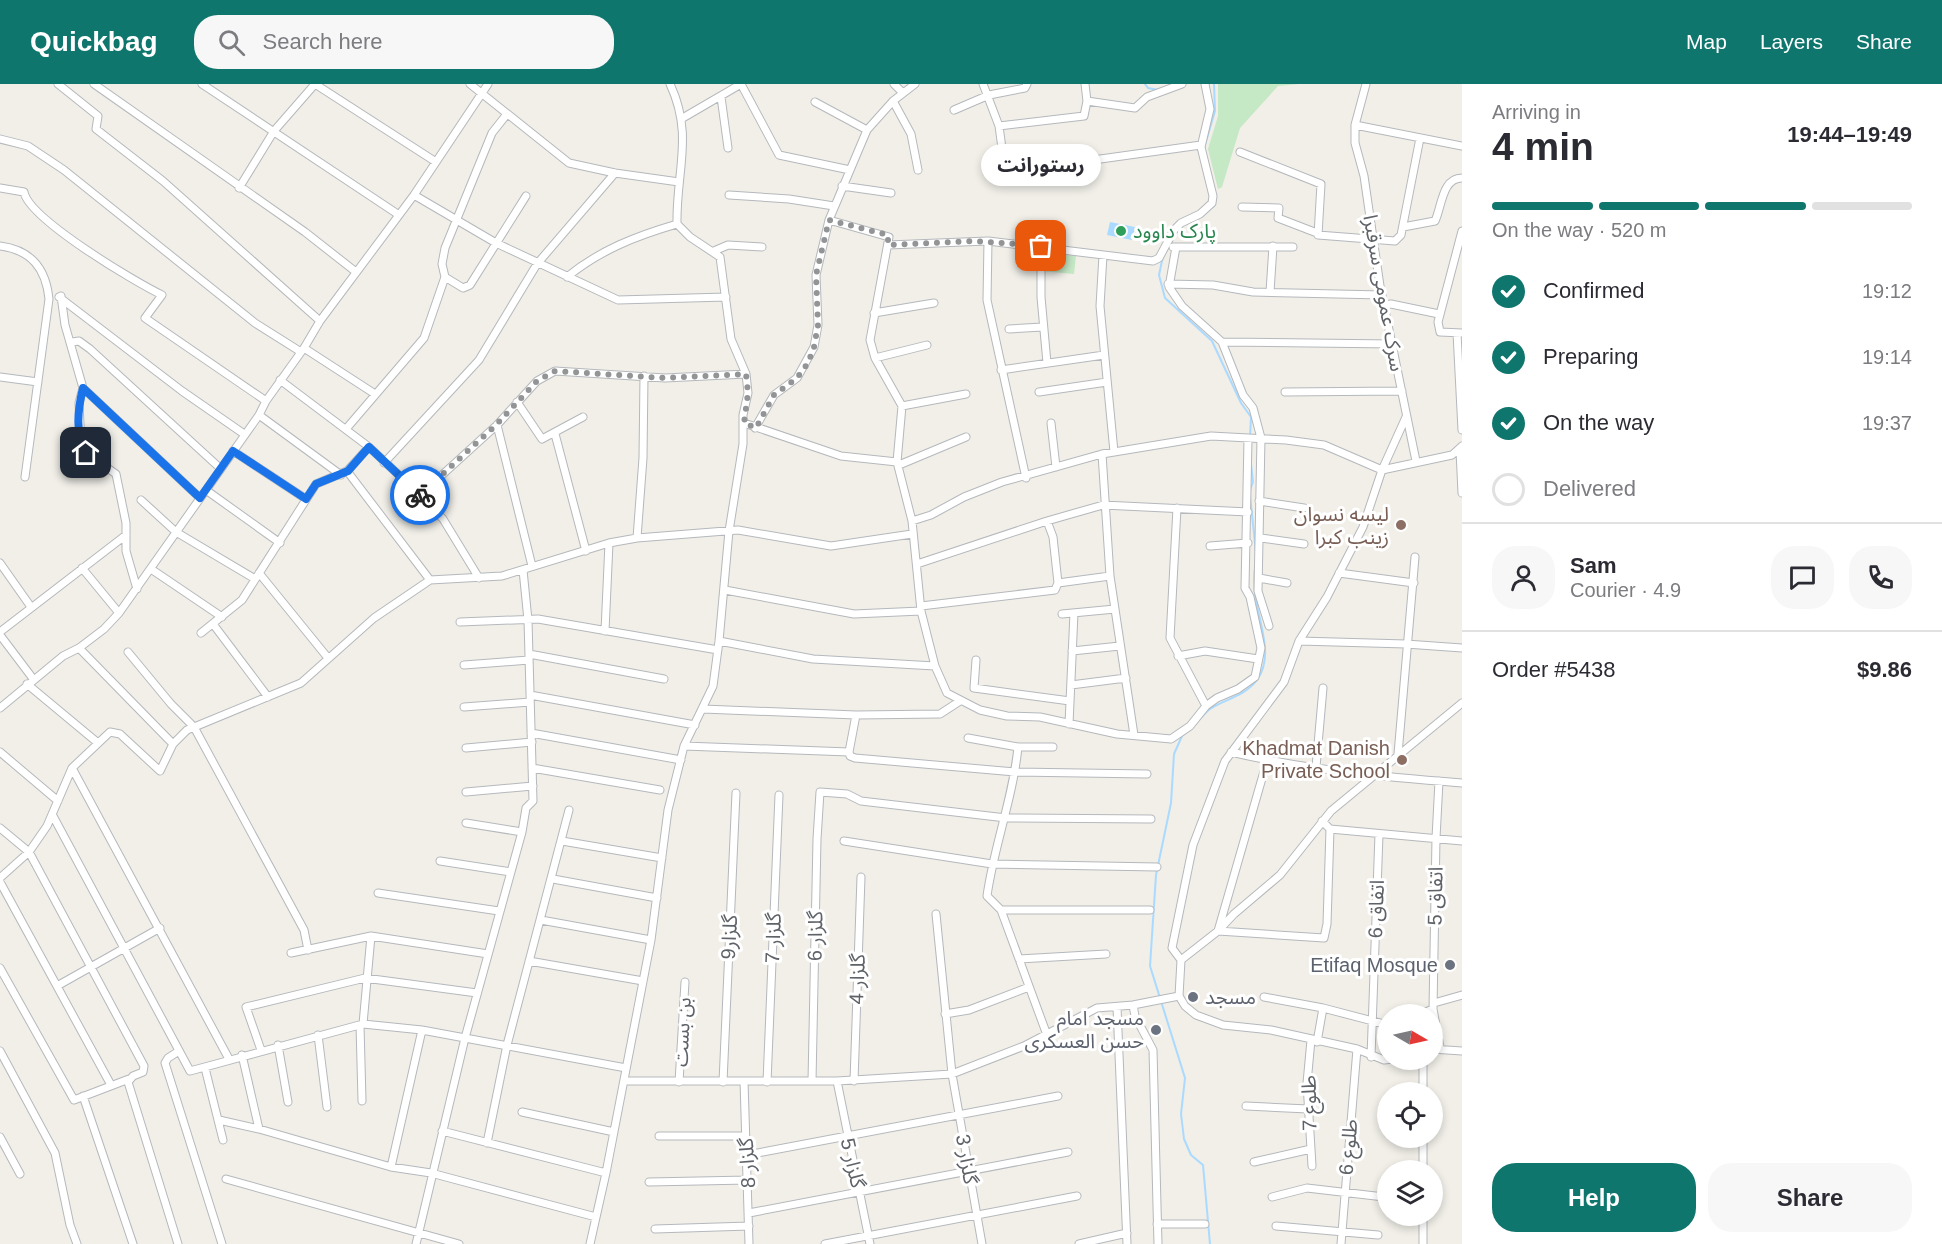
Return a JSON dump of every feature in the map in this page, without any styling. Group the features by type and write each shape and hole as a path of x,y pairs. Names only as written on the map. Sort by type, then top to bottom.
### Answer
{"street":[{"path":"58,84 78,102 95,112 98,116 96,129 179,194 320,321"},
{"path":"94,84 304,232 356,272"},
{"path":"202,84 399,215"},
{"path":"239,188 274,131 315,84 436,162"},
{"path":"470,84 569,162 615,173 680,182"},
{"path":"0,708 63,656 79,648 119,613 259,415 320,321 414,195 488,84"},
{"path":"590,1244 651,940 668,810 684,746 713,686 725,590 729,531 748,393 746,374 731,339 720,257 690,237 677,224 683,161 681,119 680,106 670,84"},
{"path":"681,119 741,84 780,155 850,170"},
{"path":"894,84 903,93"},
{"path":"756,428 774,395 797,378 808,363 814,347 818,325 816,275 829,220 867,130 893,101 915,84"},
{"path":"983,84 999,126 1006,178 1038,176 1042,167 1200,144"},
{"path":"954,110 989,95 1026,88 1027,84"},
{"path":"999,126 1084,116 1087,101 1085,84"},
{"path":"1087,101 1135,108 1147,97 1182,84"},
{"path":"888,245 988,241 1153,261 1159,258 1174,230 1181,223 1200,214 1212,203 1213,196 1200,144 1210,109 1205,84"},
{"path":"1366,84 1355,125 1462,146"},
{"path":"721,97 728,148"},
{"path":"893,101 911,134 918,170"},
{"path":"815,102 867,130"},
{"path":"346,429 424,338 445,277 442,264 445,248 492,133 507,114"},
{"name":"سرک عمومی سرقبرا","path":"1355,125 1355,143 1364,176 1382,295 1416,462"},
{"path":"1242,207 1279,208 1279,219 1320,236 1395,241 1401,235 1403,227 1420,138"},
{"path":"0,139 28,146 64,170 255,323 375,394"},
{"path":"1240,152 1321,184 1317,233"},
{"path":"384,463 479,360 537,264 615,173"},
{"path":"1403,227 1435,220 1447,185 1456,178 1462,178"},
{"path":"842,186 891,193"},
{"path":"0,188 24,192 26,201 57,228 107,265 162,295 145,318 266,401"},
{"path":"414,195 456,222 496,243 618,300 726,297"},
{"path":"729,195 789,199 834,206"},
{"path":"445,277 466,287 526,196"},
{"path":"829,220 888,235 870,340 875,358 902,406 898,464 912,521 921,608 935,666 947,693 960,701 1007,716 1040,717 1134,735 1171,739 1190,726 1206,706 1255,677 1261,648 1250,597 1245,588 1248,543 1248,439"},
{"path":"567,277 590,258 620,243 677,224"},
{"path":"1462,231 1439,314 1438,329 1440,332 1460,333 1462,430"},
{"path":"988,241 986,293 1026,478"},
{"path":"714,251 728,245 762,248"},
{"path":"0,246 17,248 37,261 44,275 49,299 25,477"},
{"path":"1041,246 1043,327 1047,363"},
{"path":"1270,292 1273,246"},
{"path":"1176,247 1168,284 1182,306 1222,342 1243,395 1253,408 1261,438 1259,501 1261,538 1258,591 1269,626"},
{"path":"1165,248 1293,247"},
{"path":"1103,255 1100,306 1114,452"},
{"path":"1168,284 1270,292 1382,295"},
{"path":"49,299 61,296"},
{"path":"61,296 65,325 72,342 83,388 79,403 81,445 86,453 116,474 126,523 126,551 137,589"},
{"path":"61,296 182,391 244,434"},
{"path":"874,313 934,303"},
{"path":"1385,305 1391,304 1439,314"},
{"path":"1009,329 1043,327"},
{"path":"72,342 79,341 90,349 221,469"},
{"path":"1222,342 1393,344"},
{"path":"875,358 927,345"},
{"path":"1001,370 1104,355"},
{"path":"420,495 496,425 537,381 555,371 644,376 746,374"},
{"path":"637,538 643,458 644,376"},
{"path":"0,377 38,382"},
{"path":"280,380 369,447 420,495 442,519 479,579"},
{"path":"1039,392 1107,382"},
{"path":"83,388 200,498"},
{"path":"1285,392 1402,391"},
{"path":"902,406 966,394"},
{"path":"517,402 542,439 584,417"},
{"path":"259,415 344,473 430,580"},
{"path":"1182,960 1172,944 1193,845 1225,761 1284,682 1299,641 1363,527 1382,470 1406,417"},
{"path":"744,423 841,456 898,464 966,437"},
{"path":"1051,423 1056,467"},
{"path":"496,425 532,566"},
{"path":"555,434 586,551"},
{"path":"912,521 931,515 983,489 1026,478 1056,467 1102,454 1211,436 1261,438 1324,445 1382,470 1461,449 1462,493"},
{"path":"201,633 243,600 316,484 344,473 369,447"},
{"path":"233,451 306,499"},
{"path":"1102,454 1103,505 1110,576 1134,735"},
{"path":"206,489 280,543"},
{"path":"141,500 176,532 257,576 328,658"},
{"path":"1259,501 1304,508"},
{"path":"917,564 1047,520 1103,505 1248,512"},
{"path":"1177,508 1170,638 1206,706"},
{"path":"725,590 854,614 873,615 1055,590 1058,584 1053,537 1047,520"},
{"path":"111,1085 1,876 29,852 53,816 72,768 110,732 120,734 160,771 173,744 187,730 301,682 374,618 430,580 502,576 609,543 637,538 729,531 831,546 912,534"},
{"path":"98,743 31,682 0,633 126,535"},
{"path":"1261,538 1304,544"},
{"path":"605,631 609,543"},
{"path":"1210,546 1248,543"},
{"path":"1398,754 1415,557"},
{"path":"0,563 31,607"},
{"path":"82,568 119,613"},
{"path":"151,569 222,617"},
{"path":"416,1244 431,1173 477,993 522,832 526,807 533,801 528,620 523,570"},
{"path":"1339,573 1414,583"},
{"path":"1058,584 1110,576"},
{"path":"1259,578 1287,583"},
{"path":"1062,614 1115,609"},
{"path":"1070,724 1074,613"},
{"path":"460,622 528,620 718,650"},
{"path":"213,624 268,697"},
{"path":"719,641 813,659 935,666"},
{"path":"1299,641 1462,648"},
{"path":"1072,651 1120,646"},
{"path":"79,648 173,744"},
{"path":"128,651 171,704 194,727 304,930 308,950"},
{"path":"1178,656 1205,651 1258,659"},
{"path":"464,665 529,657 664,679"},
{"path":"976,660 974,688 1070,700"},
{"path":"1071,685 1126,678"},
{"path":"1316,767 1323,688"},
{"path":"464,707 530,698 695,725"},
{"path":"703,709 856,715 940,714 960,701"},
{"path":"1175,996 1182,960 1280,875 1322,821 1398,754 1462,703"},
{"path":"1452,711 1462,710"},
{"path":"856,715 849,752 850,756 855,758 1016,772 1147,774"},
{"path":"531,733 681,759"},
{"path":"968,738 1018,747 1053,747"},
{"path":"466,748 532,742"},
{"path":"684,746 849,752"},
{"path":"1018,747 1016,772 992,864 987,896 1001,910 1047,1035"},
{"path":"0,752 58,801"},
{"path":"1231,752 1267,761 1374,775 1462,783"},
{"path":"1218,931 1267,761"},
{"path":"72,768 229,1059"},
{"path":"532,768 660,790"},
{"name":"اتفاق 5","path":"1433,1004 1439,781"},
{"path":"466,792 533,786"},
{"name":"گلزار 6","path":"812,1081 820,792 847,794 861,801 1005,819"},
{"name":"گلزار9","path":"723,1082 736,793"},
{"name":"گلزار 7","path":"767,1082 779,795"},
{"path":"487,1143 507,1045 569,810"},
{"path":"53,816 126,948 190,1071 361,1024 422,1030 626,1068"},
{"path":"1005,819 1151,819"},
{"path":"1218,931 1324,938 1327,924 1330,830 1322,821"},
{"path":"466,823 522,832"},
{"path":"0,828 29,852 144,1066 143,1072 74,1100 0,968"},
{"path":"1330,830 1462,841"},
{"name":"اتفاق 6","path":"1371,1057 1379,834"},
{"path":"562,841 662,858"},
{"path":"844,841 992,864 1157,867"},
{"path":"440,861 511,872"},
{"name":"گلزار 4","path":"854,1080 861,877"},
{"path":"552,879 657,898"},
{"path":"378,893 499,911"},
{"path":"1001,910 1150,910"},
{"name":"گلزار 3","path":"936,914 952,1074 982,1244"},
{"path":"541,920 651,940"},
{"path":"57,986 160,928"},
{"path":"362,1101 361,1024 371,936"},
{"path":"291,953 371,936 488,954"},
{"path":"1019,959 1106,954"},
{"path":"529,961 643,981"},
{"path":"261,1050 246,1007 365,978 477,993"},
{"name":"بن بست","path":"679,1082 685,982"},
{"path":"945,1014 969,1010 1029,987"},
{"path":"1438,1004 1462,995"},
{"path":"624,1081 837,1081 952,1074 1047,1035 1097,1008 1133,1005 1175,996"},
{"path":"1175,996 1196,1015 1223,1025 1271,1030 1357,1049 1377,1058"},
{"path":"1264,997 1323,1008 1377,1023"},
{"path":"1133,1005 1153,1050 1158,1244"},
{"path":"1117,1007 1127,1244"},
{"name":"طلوع 7","path":"1312,1166 1307,1083 1314,1041 1323,1008"},
{"path":"391,1167 422,1030"},
{"path":"318,1035 327,1107"},
{"path":"278,1046 288,1102"},
{"name":"طلوع 6","path":"1341,1244 1357,1049"},
{"path":"1443,1049 1462,1051"},
{"path":"0,1051 55,1153 70,1225 77,1244"},
{"path":"180,1051 168,1058 165,1063 222,1244"},
{"path":"242,1055 259,1129"},
{"path":"205,1068 223,1140"},
{"path":"129,1079 178,1244"},
{"name":"گلزار 5","path":"837,1081 870,1244"},
{"name":"گلزار 8","path":"744,1082 749,1244"},
{"path":"83,1096 133,1244"},
{"path":"747,1155 1058,1096"},
{"path":"1246,1106 1308,1109"},
{"path":"522,1112 614,1132"},
{"path":"219,1120 259,1129 391,1167 431,1173 596,1217"},
{"path":"442,1131 606,1173"},
{"path":"659,1136 745,1136"},
{"path":"0,1137 20,1174"},
{"path":"1254,1162 1311,1149"},
{"path":"749,1213 1068,1152"},
{"path":"226,1179 459,1244"},
{"path":"649,1182 748,1180"},
{"path":"1272,1197 1307,1188 1377,1196"},
{"path":"825,1244 1077,1196"},
{"path":"1157,1224 1205,1224"},
{"path":"655,1229 749,1226"},
{"path":"1276,1226 1378,1235"},
{"path":"1422,1244 1423,1226"},
{"path":"1079,1244 1126,1233"}],"green space":[{"path":"1218,84 1299,84 1278,86 1240,128 1222,187 1218,189 1208,149 1218,116"},
{"path":"1043,253 1076,256 1074,274 1041,271"}],"water":[{"name":"پارک داوود","path":"1110,222 1135,227 1132,240 1107,235"}],"waterway":[{"path":"1145,84 1148,88 1158,90"},
{"path":"1204,148 1215,111 1214,84"},
{"path":"1202,216 1214,206"},
{"path":"1163,256 1159,275 1165,298 1212,341 1241,403 1251,417 1250,437"},
{"path":"1250,490 1253,482 1251,464"},
{"path":"1250,496 1256,552"},
{"path":"1197,722 1210,709 1241,694 1257,680 1263,668 1264,640 1255,595 1256,563"},
{"path":"1188,731 1182,736 1174,754 1171,803 1156,875 1150,966 1185,1078 1181,1114 1184,1139 1191,1155 1203,1165 1210,1244"}],"way so far":[{"path":"420,495 496,425 537,381 555,371 665,378 746,374 748,393 743,415 744,423 756,428 774,395 797,378 808,363 814,347 818,325 816,275 829,220 888,235 888,245 988,241 1041,246"}],"place":[{"name":"پارک داوود","path":"1121,231"},
{"name":"رستورانت","path":"1041,246"},
{"name":"لیسه نسوان زینب کبرا","path":"1401,525"},
{"name":"Khadmat Danish Private School","path":"1402,760"},
{"name":"Etifaq Mosque","path":"1450,965"},
{"name":"مسجد","path":"1193,997"},
{"name":"مسجد امام حسن العسکری","path":"1156,1030"}],"route":[{"path":"86,453 81,445 80,425 79,403 83,388 200,498 233,451 267,476 306,499 316,484 348,471 369,447 420,495"}]}
